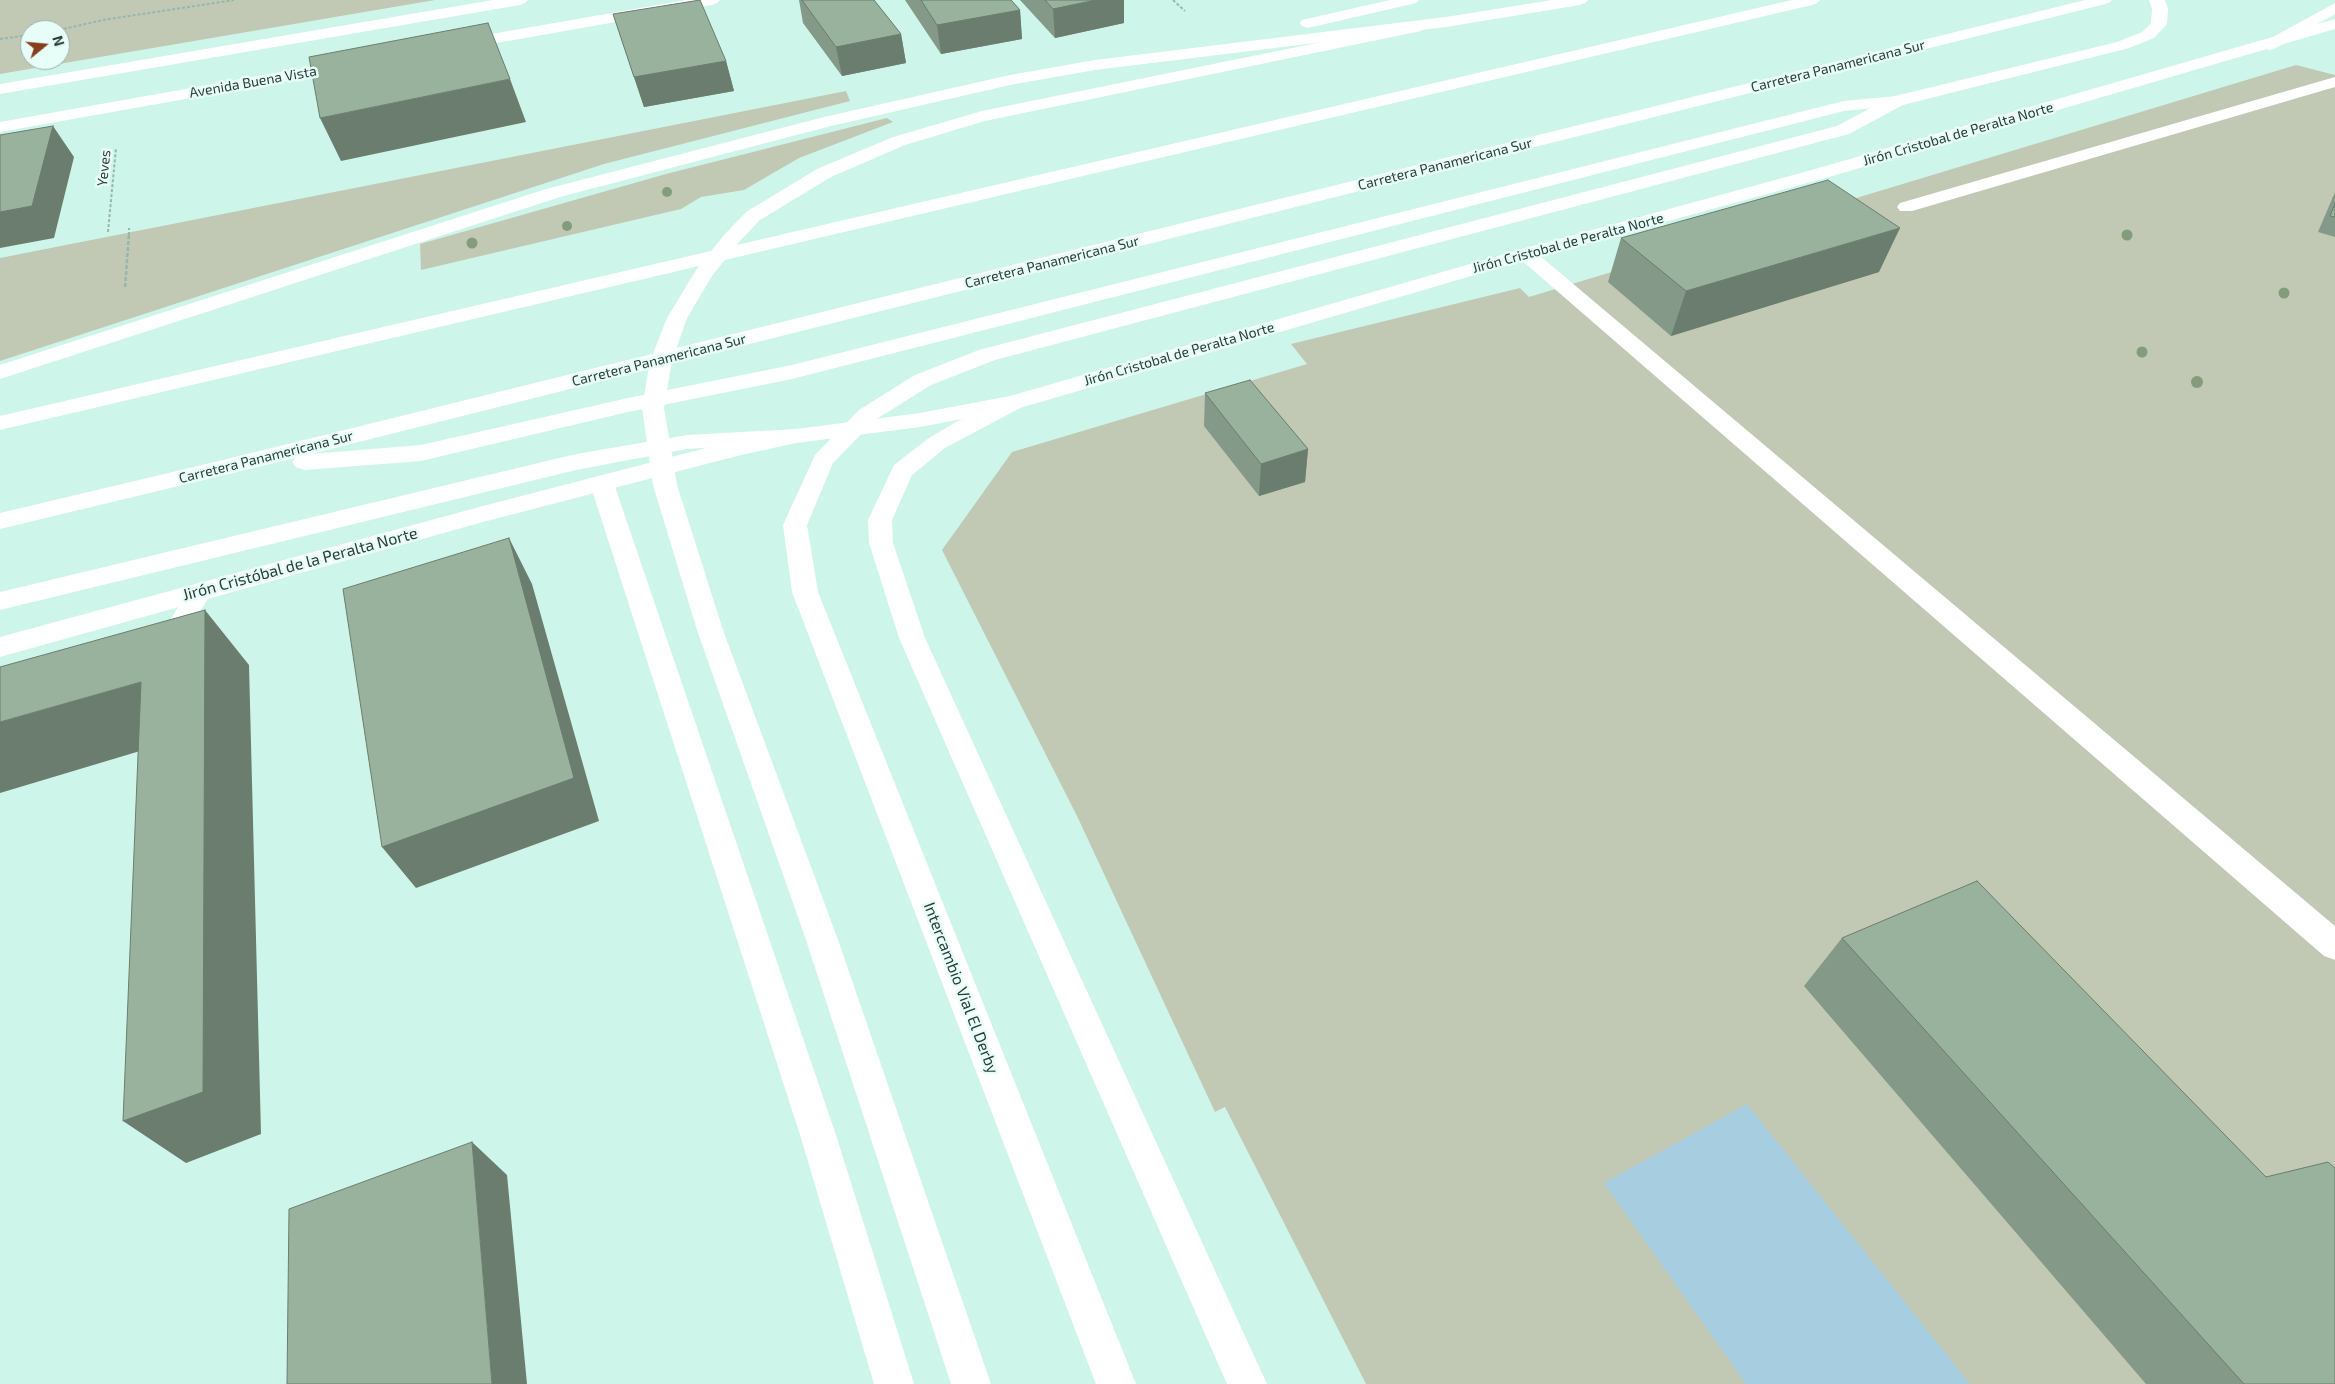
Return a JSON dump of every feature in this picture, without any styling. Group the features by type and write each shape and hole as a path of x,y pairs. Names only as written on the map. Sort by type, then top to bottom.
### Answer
{"main road":[{"path":"0,89 520,0"},
{"path":"440,48 685,2 712,0"},
{"path":"1148,58 1411,0"},
{"path":"971,1384 821,937 710,630 665,485 653,408 660,361 677,318 703,274 732,238 753,216 824,172 899,141 982,116 1446,22 1580,0"},
{"path":"0,423 1812,0"},
{"name":"Carretera Panamericana Sur","path":"0,521 223,468 2104,0"},
{"path":"223,468 420,453 628,405 792,372 1844,106 1897,101 2123,45 2148,34 2159,24 2160,9 2157,0"},
{"path":"2270,45 2335,8"},
{"path":"0,372 553,193 824,122 1029,76 1148,58 1446,22"},
{"name":"Jirón Cristobal de Peralta Norte","path":"796,436 920,420 1012,403 1526,254 1816,175 2270,45 2335,24"},
{"name":"Avenida Buena Vista","path":"0,126 362,62"},
{"name":"Intercambio Vial El Derby","path":"1116,1384 805,592 795,525 823,460 867,415 923,380 996,353 1843,130 1897,101"},
{"path":"1526,254 2335,946"},
{"path":"1012,403 943,439 902,471 880,520 881,543 912,638 1247,1384"},
{"path":"0,600 576,462 686,442 796,436"},
{"name":"Jirón Cristóbal de la Peralta Norte","path":"0,647 483,514 718,453 796,436"},
{"path":"602,484 819,1138 894,1384"}],"lane":[{"path":"1906,207 2335,82"},
{"path":"152,665 179,628 200,592"}],"path":[{"path":"70,27 102,20 234,0"},
{"path":"1173,0 1185,12"},
{"path":"0,39 20,36"},
{"name":"Yeves","path":"108,232 120,105"},
{"path":"128,240 129,228"}],"green space":[{"path":"0,0 435,0 70,62 70,20 20,20 20,70 24,70 0,74"},
{"path":"2296,65 2335,75 2335,1384 1366,1384 1225,1107 1215,1112 1077,816 942,550 1012,452 1307,364 1291,344 1520,288 1529,297"},
{"path":"846,91 850,101 604,164 0,361 0,258"},
{"path":"887,118 893,122 799,158 744,190 701,197 681,209 421,270 420,244 666,174"}],"water":[{"path":"1747,1104 1970,1384 1746,1384 1604,1183"}],"building":[{"path":"700,0 726,61 634,77 613,14"},
{"path":"802,0 874,0 901,34 836,47"},
{"path":"921,0 1011,0 1020,10 937,25"},
{"path":"1045,0 1096,0 1053,9"},
{"path":"488,23 510,79 320,118 309,57"},
{"path":"53,126 32,206 0,212 0,135"},
{"path":"1828,180 1900,228 1686,291 1621,238"},
{"path":"2335,204 2335,217 2330,216"},
{"path":"1250,380 1308,449 1261,464 1205,393"},
{"path":"509,538 574,778 382,847 343,589"},
{"path":"205,610 203,1092 123,1121 141,682 0,722 0,667"},
{"path":"1977,881 2266,1177 2328,1162 2335,1168 2335,1384 2244,1384 1842,938"},
{"path":"472,1142 492,1384 287,1384 289,1209"}]}
